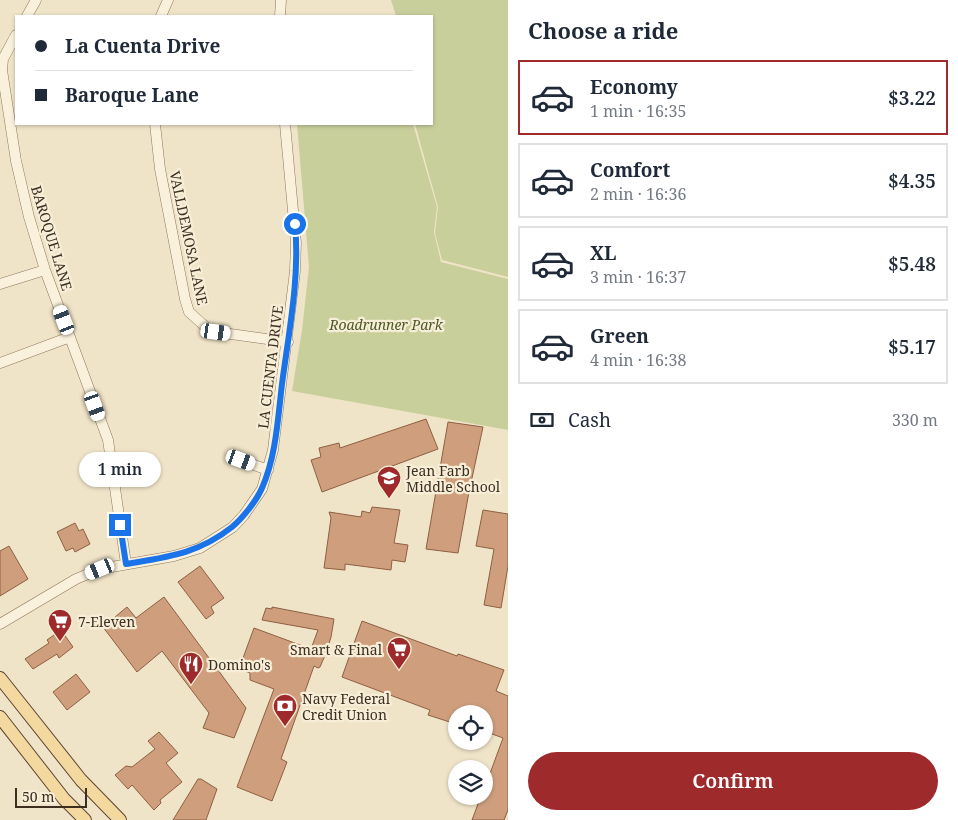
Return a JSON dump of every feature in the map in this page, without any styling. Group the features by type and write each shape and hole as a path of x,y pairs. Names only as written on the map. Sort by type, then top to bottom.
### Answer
{"main road":[{"path":"0,678 81,780 120,820"},
{"path":"0,717 64,799 85,820"}],"street":[{"path":"28,15 36,0"},
{"path":"161,15 168,0"},
{"path":"280,0 280,15"},
{"name":"BAROQUE LANE","path":"15,37 2,59 2,70 16,161 44,270 108,440 126,564"},
{"name":"VALLDEMOSA LANE","path":"155,125 160,170 189,312 206,328 216,332 288,342"},
{"name":"LA CUENTA DRIVE","path":"0,624 76,579 100,569 174,556 200,548 233,527 244,515 262,488 274,450 295,271 296,242 285,125"},
{"path":"0,284 44,270"},
{"path":"0,363 70,337"},
{"path":"241,460 268,470"}],"green space":[{"path":"391,0 508,0 508,277 442,260 435,233 438,207 415,125 433,125 433,15 396,15"},
{"name":"Roadrunner Park","path":"297,125 413,125 437,207 434,232 441,262 508,279 508,430 292,391 302,330 309,267"}],"building":[{"path":"426,419 438,449 322,492 311,460 321,457 319,448 339,443 340,448"},
{"path":"448,422 483,427 458,553 426,549"},
{"path":"372,507 400,510 394,543 408,545 405,562 392,560 391,570 345,564 345,570 324,568 331,518 329,512 361,517 362,511 370,513"},
{"path":"483,510 508,514 508,566 501,608 484,605 494,549 476,546"},
{"path":"75,523 79,531 83,529 90,544 75,552 73,548 66,551 57,532"},
{"path":"9,546 28,579 0,596 0,551"},
{"path":"200,566 224,598 211,607 214,613 206,619 178,582"},
{"path":"164,597 246,708 234,738 203,728 209,713 162,651 137,672 103,627 127,607 136,618"},
{"path":"272,607 334,619 326,653 320,667 314,666 281,759 287,762 272,801 237,787 274,689 250,680 250,673 239,669 254,628 311,649 318,630 262,620 266,608 272,609"},
{"path":"362,621 457,656 458,654 504,670 496,691 508,696 508,810 504,820 472,820 478,805 493,805 493,765 503,738 493,734 493,705 448,705 448,721 428,715 430,710 342,677"},
{"path":"61,630 73,647 59,658 57,654 33,669 25,659 49,643 47,640"},
{"path":"76,674 90,692 67,710 53,692"},
{"path":"159,732 178,753 166,763 182,782 160,800 161,803 154,810 132,785 128,789 115,775 126,766 132,767 155,749 148,741"},
{"path":"198,779 217,789 206,820 173,820"}],"place":[{"name":"Jean Farb Middle School","path":"389,499"},
{"name":"7-Eleven","path":"60,642"},
{"name":"Smart & Final","path":"399,670"},
{"name":"Domino's","path":"191,685"},
{"name":"Navy Federal Credit Union","path":"285,727"}],"route":[{"path":"120,525 126,564 174,556 200,548 233,527 244,515 262,488 274,450 288,342 295,271 295,224"}]}
